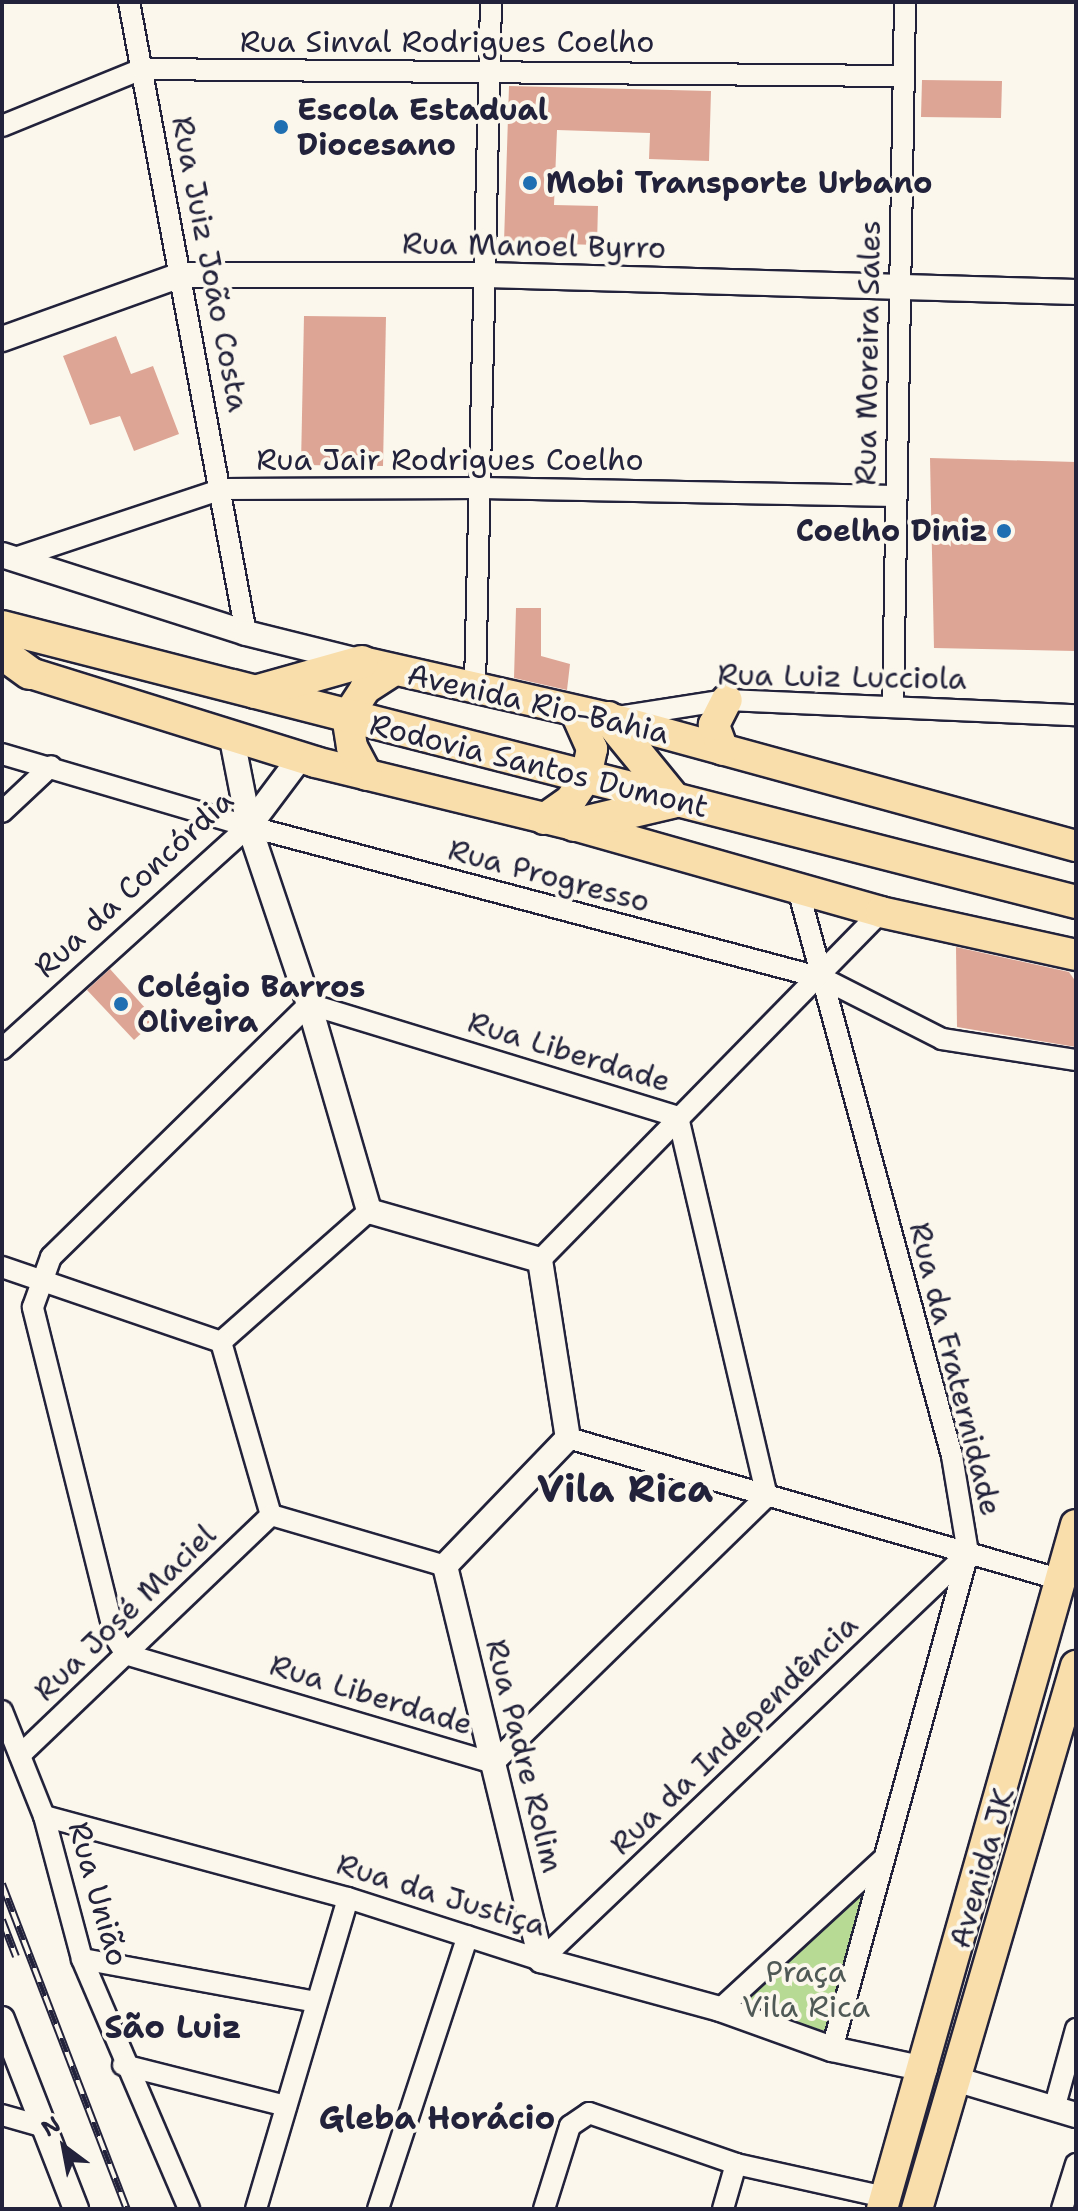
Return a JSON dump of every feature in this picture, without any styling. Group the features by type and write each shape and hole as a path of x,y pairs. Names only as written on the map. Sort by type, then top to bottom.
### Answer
{"highway":[{"name":"Rodovia Santos Dumont","path":"2,627 1076,902"},
{"path":"2,653 16,671"},
{"path":"252,693 362,662"},
{"path":"559,822 676,801 608,718"}],"main road":[{"name":"Avenida Rio-Bahia","path":"362,662 475,685 576,713 608,718 1076,846"},
{"path":"367,775 352,747 347,717 365,689 394,670"},
{"path":"16,671 300,758 559,822 881,912 1076,955"},
{"path":"723,750 714,725 727,700"},
{"path":"559,822 586,777 592,749 576,713"},
{"name":"Avenida JK","path":"883,2203 925,2069 1076,1525"},
{"name":"Avenida JK","path":"917,2209 1076,1666"}],"street":[{"name":"Rua Juiz João Costa","path":"129,2 223,489 246,633"},
{"path":"475,685 491,2"},
{"name":"Rua Moreira Sales","path":"893,705 905,2"},
{"name":"Rua Sinval Rodrigues Coelho","path":"2,126 142,69 904,76"},
{"name":"Rua Manoel Byrro","path":"2,339 181,275 486,275 1076,292"},
{"name":"Rua Jair Rodrigues Coelho","path":"8,556 223,489 481,488 896,496"},
{"name":"Avenida Rio-Bahia","path":"8,556 246,633 362,662"},
{"name":"Rua Luiz Lucciola","path":"608,718 727,700 1076,715"},
{"path":"232,739 249,826 309,1004 369,1211"},
{"name":"Rua Progresso","path":"2,754 249,826 822,978 942,1039 1076,1060"},
{"name":"Rua da Concórdia","path":"2,1049 249,826 300,758"},
{"path":"2,812 51,766"},
{"name":"Rua da Fraternidade","path":"798,889 952,1456 968,1553 832,2049"},
{"path":"540,1260 678,1117 822,978 881,912"},
{"path":"126,1654 115,1637 33,1307 51,1257 309,1004"},
{"name":"Rua Liberdade","path":"126,1654 493,1763 767,1496 678,1117 309,1004"},
{"path":"369,1211 540,1260"},
{"path":"221,1342 369,1211"},
{"path":"540,1260 568,1438"},
{"path":"2,1267 221,1342"},
{"path":"221,1342 271,1515 445,1566 568,1438"},
{"path":"568,1438 1062,1580"},
{"name":"Rua José Maciel","path":"20,1755 271,1515"},
{"name":"Rua da Independência","path":"541,1960 968,1553"},
{"name":"Rua Padre Rolim","path":"445,1566 541,1960"},
{"path":"2,1711 44,1816"},
{"name":"Rua da Justiça","path":"44,1816 348,1898 541,1960 720,2009 832,2049 925,2069"},
{"name":"Rua União","path":"44,1816 82,1959 123,2065 189,2209"},
{"path":"720,2009 884,1858"},
{"path":"256,2209 348,1898"},
{"path":"378,2209 468,1936"},
{"path":"82,1959 316,2002"},
{"path":"2,2019 41,2126 76,2209"},
{"path":"955,2079 1065,2112 1076,2029"},
{"path":"123,2065 286,2106"},
{"path":"544,2209 570,2126 589,2113 736,2164 883,2203"},
{"path":"2,2115 41,2126"},
{"path":"723,2209 736,2164"},
{"path":"1062,2209 1076,2164"}],"green space":[{"name":"Praça Vila Rica","path":"875,1874 829,2032 739,2006"}],"building":[{"path":"922,80 1002,81 1001,118 921,117"},
{"name":"Mobi Transporte Urbano","path":"509,86 711,91 709,161 649,159 650,133 557,130 554,205 598,206 597,245 504,242"},
{"path":"304,316 386,317 383,466 301,465"},
{"path":"116,336 131,374 153,366 179,434 134,451 120,416 90,425 63,356"},
{"name":"Coelho Diniz","path":"930,458 1076,462 1075,651 934,648"},
{"path":"516,608 541,608 541,656 570,664 567,690 514,678"},
{"path":"956,947 1069,972 1076,982 1076,1047 957,1027"},
{"name":"Colégio Barros Oliveira","path":"110,969 156,1020 134,1040 87,990"}],"railway":[{"path":"2,1884 127,2209"},
{"path":"2,1920 16,1956"}],"place":[{"name":"Escola Estadual Diocesano","path":"281,127"},
{"name":"Mobi Transporte Urbano","path":"530,183"},
{"name":"Coelho Diniz","path":"1004,531"},
{"name":"Colégio Barros Oliveira","path":"121,1004"}],"district":[{"name":"Vila Rica","path":"625,1489"},
{"name":"São Luiz","path":"173,2027"},
{"name":"Gleba Horácio","path":"437,2118"}]}
